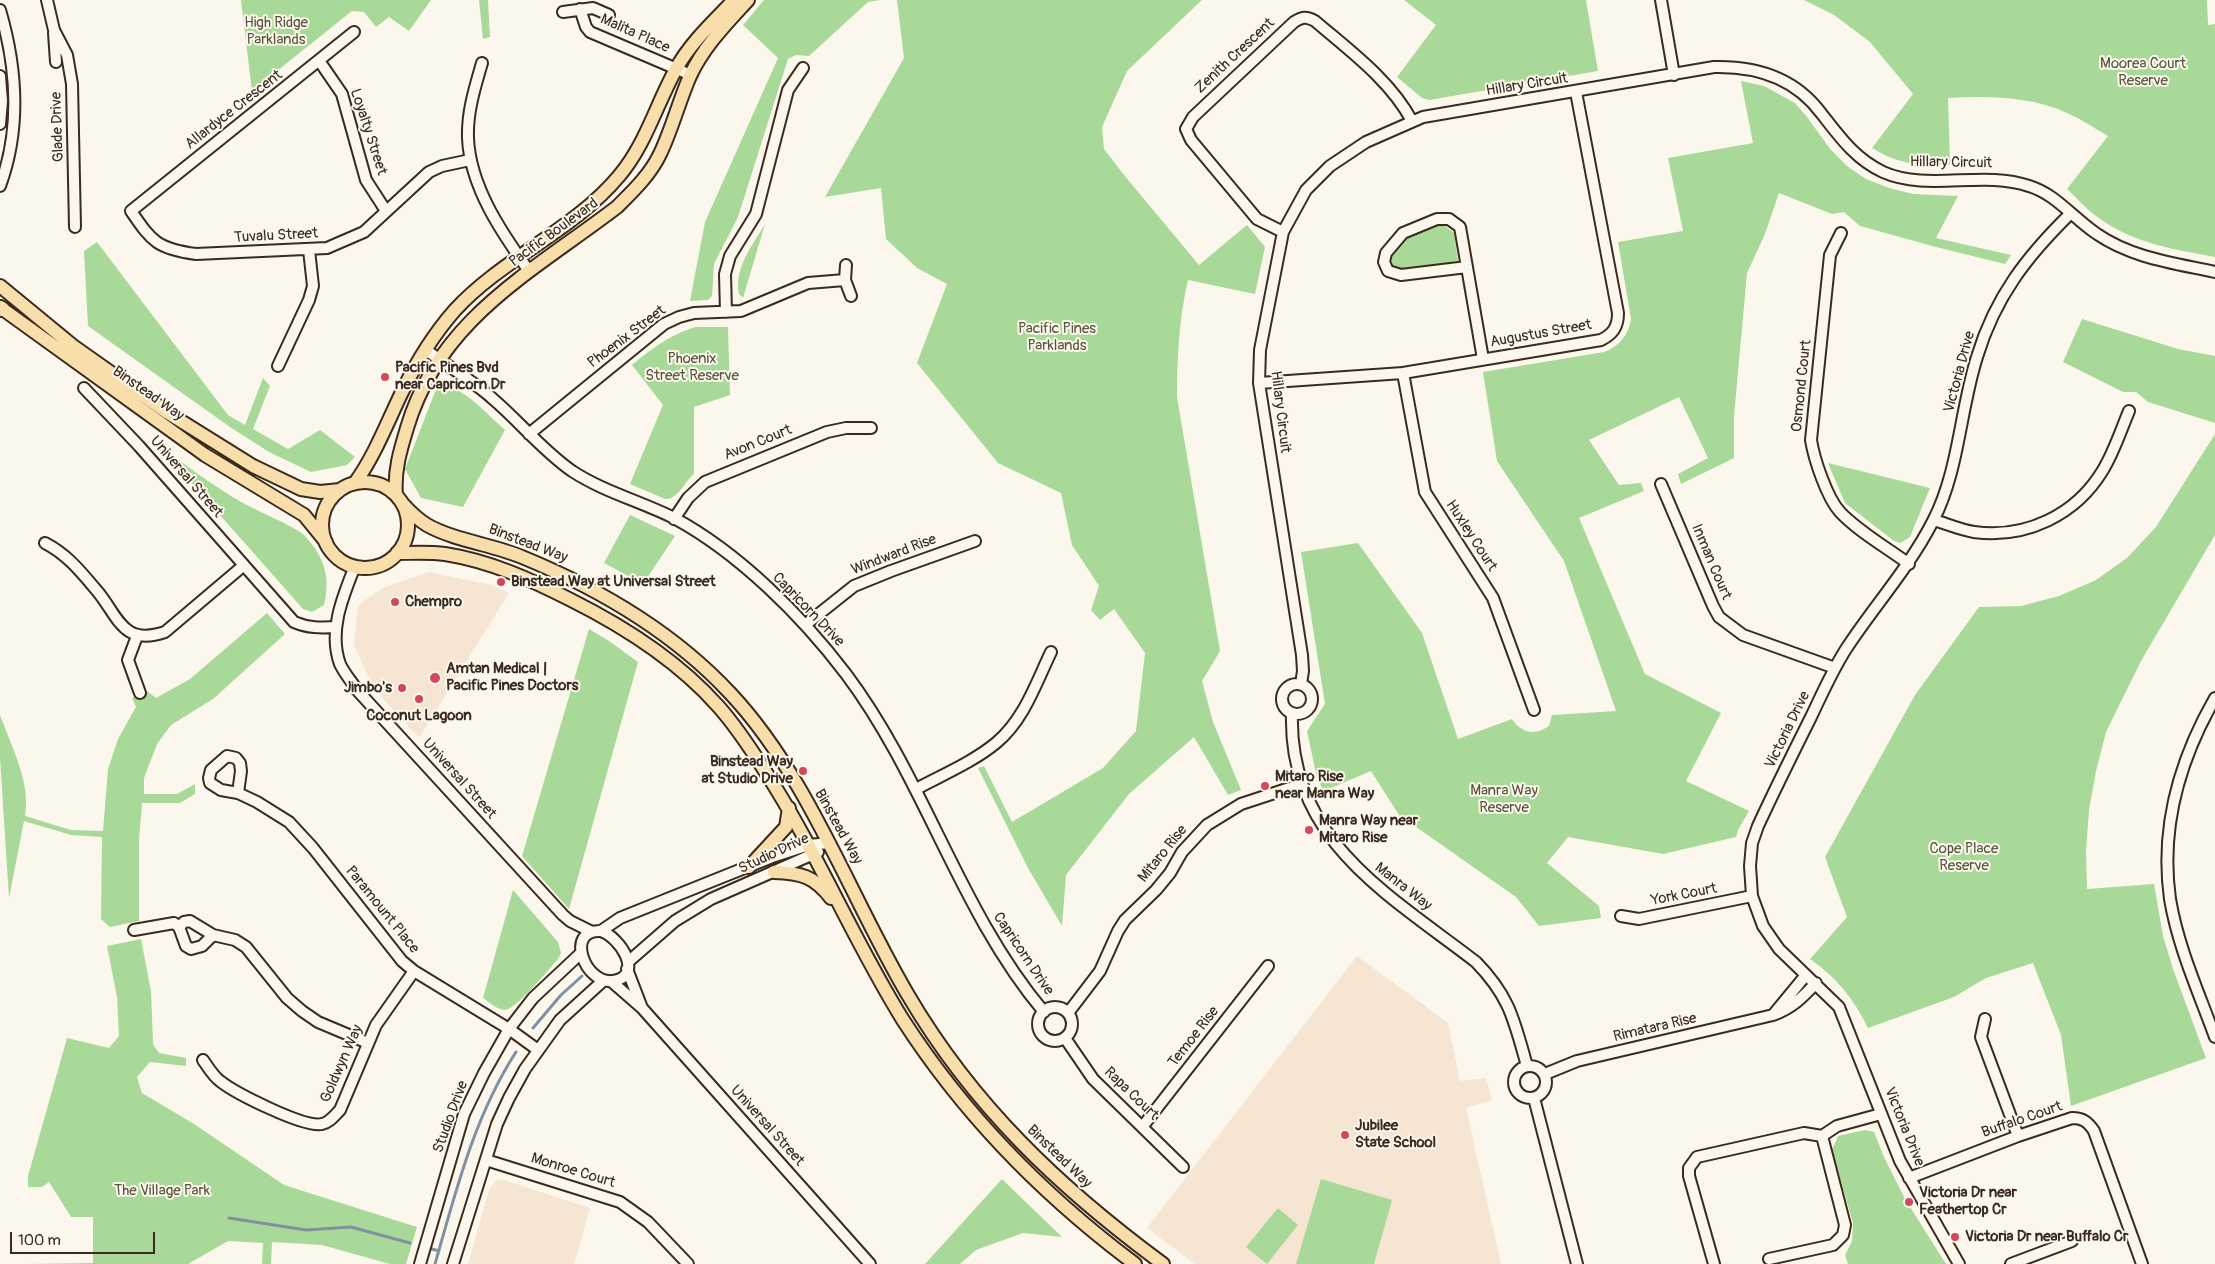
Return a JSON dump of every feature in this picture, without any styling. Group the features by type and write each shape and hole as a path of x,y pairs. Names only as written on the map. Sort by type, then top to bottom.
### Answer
{"main road":[{"name":"Pacific Boulevard","path":"355,483 369,463 402,391 425,349 456,309 485,284 601,196 620,175 637,152 676,69 711,24 734,0"},
{"name":"Pacific Boulevard","path":"399,499 394,478 396,464 412,409 424,382 455,336 477,314 529,272 617,207 650,172 660,156 691,75 712,42 748,0"},
{"name":"Binstead Way","path":"0,286 73,346 168,413 253,466 301,489 320,492 340,490"},
{"name":"Binstead Way","path":"0,308 205,454 304,515 326,542"},
{"path":"355,483 377,484 399,499 407,516 408,529 404,542 397,553 388,561 378,566 355,566 338,557 326,542 322,528 324,513 330,500 340,490 355,483"},
{"name":"Binstead Way","path":"399,499 416,518 430,527 520,556 597,590 645,620 687,652 730,694 762,732 795,784 829,843 907,994 938,1043 973,1089 1018,1141 1051,1174 1092,1210 1163,1264"},
{"path":"397,553 446,554 504,570 530,580 590,609 640,638 678,668 718,705 745,739 789,808 846,918 904,1020 961,1100 995,1140 1052,1198 1134,1264"},
{"path":"749,867 786,827 789,808"},
{"path":"774,872 792,873 813,880 823,887 846,918"}],"street":[{"name":"Glade Drive","path":"47,0 54,30 56,62"},
{"path":"1661,0 1674,75"},
{"path":"563,12 593,8 609,15"},
{"name":"Malita Place","path":"580,9 586,27 590,32 691,75"},
{"path":"0,10 10,50 15,103 12,142 0,186"},
{"name":"Zenith Crescent","path":"1283,232 1257,219 1191,140 1186,129 1192,117 1294,22 1302,17 1308,17 1315,21 1357,57 1395,94 1412,121"},
{"name":"Glade Drive","path":"54,30 67,55 72,84 75,227"},
{"name":"Allardyce Crescent","path":"131,211 320,62 354,32"},
{"name":"Loyalty Street","path":"320,62 342,94 366,180 386,211"},
{"path":"482,63 470,105 468,136 470,160 489,207 501,230 529,272"},
{"name":"Hillary Circuit","path":"1301,684 1303,671 1302,655 1259,383 1260,350 1283,232 1306,190 1330,166 1366,142 1412,121 1423,117 1714,67 1731,67 1766,72 1785,81 1805,95 1852,151 1884,173 1925,181 1996,179 2014,181 2047,194 2096,234 2143,257 2215,272"},
{"path":"726,312 725,274 730,256 756,214 788,90 803,68"},
{"path":"0,76 2,101 0,124"},
{"name":"Augustus Street","path":"1259,383 1403,373 1601,340 1609,336 1615,330 1618,322 1616,304 1576,92"},
{"name":"Tuvalu Street","path":"131,211 147,235 160,245 176,251 196,254 327,248 364,232 429,172 442,166 470,160"},
{"name":"Victoria Drive","path":"1959,1264 1908,1178 1845,1017 1839,1007 1779,950 1763,926 1752,896 1750,866 1752,843 1758,826 1835,668 1857,633 1909,564 1934,520 1954,457 1976,358 1996,307 2014,277 2043,240 2071,213"},
{"path":"1466,268 1400,275 1388,271 1384,262 1386,253 1403,233 1437,219 1449,219 1460,227 1483,359"},
{"name":"Osmond Court","path":"1841,233 1830,254 1811,440 1812,450 1829,494 1840,512 1909,564"},
{"path":"278,366 309,300 313,286 309,250"},
{"path":"846,265 845,280 851,296"},
{"name":"Phoenix Street","path":"529,434 664,324 678,317 694,313 742,311 808,283 845,280"},
{"name":"Capricorn Drive","path":"425,349 493,399 557,459 586,480 674,519 709,540 730,556 805,625 865,700 886,734 916,788 978,914 1017,977 1044,1012"},
{"name":"Huxley Court","path":"1403,373 1425,492 1493,598 1534,710"},
{"name":"Universal Street","path":"84,388 139,446 294,622 305,627 336,627"},
{"path":"1934,520 1972,532 1996,534 2024,530 2049,521 2074,505 2090,490 2104,468 2130,410"},
{"name":"Avon Court","path":"674,519 697,488 715,476 827,432 846,428 871,428"},
{"name":"Inman Court","path":"1661,484 1719,617 1743,635 1835,668"},
{"name":"Windward Rise","path":"805,625 854,586 974,541"},
{"path":"45,543 63,553 99,594 117,622 137,636 151,636 165,632 243,566"},
{"name":"Universal Street","path":"355,566 344,594 336,627 336,651 341,666 357,690 563,915 570,921 596,931"},
{"path":"137,636 128,660 140,693"},
{"path":"916,788 983,752 1007,732 1025,707 1051,652"},
{"path":"1291,684 1301,684 1310,692 1311,703 1304,712 1292,713 1284,706 1283,691 1291,684"},
{"path":"2215,698 2200,725 2180,774 2170,818 2168,859 2170,899 2181,945 2215,1038"},
{"name":"Manra Way","path":"1292,713 1292,749 1302,784 1324,830 1359,872 1476,962 1492,978 1512,1012 1527,1066"},
{"name":"Mitaro Rise","path":"1068,1013 1100,971 1113,941 1125,920 1156,890 1170,873 1182,852 1207,824 1241,804 1302,784"},
{"name":"Paramount Place","path":"238,793 272,810 300,833 397,955 414,971 508,1029 538,1050"},
{"name":"Studio Drive","path":"596,931 620,918 749,867 811,850 829,843"},
{"name":"Studio Drive","path":"628,966 674,921 711,899 774,872 811,850"},
{"name":"York Court","path":"1621,916 1639,919 1752,896"},
{"path":"180,927 184,922 190,920 213,935 235,940 246,948 287,998 302,1011 318,1022 368,1043"},
{"path":"134,930 174,923 180,927 182,939 186,946 191,949 202,946 213,935"},
{"path":"454,1264 497,1124 525,1069 560,1020 608,980 623,976 628,966 625,953 616,940 596,931 581,942 580,953 590,970 608,980"},
{"name":"Studio Drive","path":"420,1264 464,1114 484,1073 508,1029 533,998 580,953"},
{"name":"Universal Street","path":"628,966 642,1008"},
{"name":"Temoe Rise","path":"1143,1126 1268,966"},
{"name":"Goldwyn Way","path":"203,1060 219,1081 260,1104 310,1124 322,1124 331,1120 340,1110 376,1025 414,971"},
{"path":"1773,1016 1806,975"},
{"name":"Universal Street","path":"608,980 642,1008 870,1264"},
{"name":"Rimatara Rise","path":"1545,1074 1577,1061 1773,1016 1797,1004 1816,984"},
{"path":"1055,1007 1068,1013 1071,1018 1072,1027 1065,1038 1053,1041 1043,1036 1038,1024 1044,1012 1055,1007"},
{"path":"1985,1019 1981,1037 2018,1136"},
{"name":"Rapa Court","path":"1065,1038 1093,1079 1183,1167"},
{"path":"1527,1066 1537,1067 1545,1074 1547,1084 1543,1093 1534,1098 1523,1096 1519,1093 1514,1083 1516,1074 1527,1066"},
{"path":"1534,1098 1577,1264"},
{"path":"1714,1264 1689,1176 1689,1168 1696,1157 1804,1133 1822,1136 1837,1126 1882,1114"},
{"name":"Buffalo Court","path":"1908,1178 2018,1136 2072,1118 2080,1118 2089,1123 2094,1131 2142,1264"},
{"path":"1769,1260 1833,1245 1843,1235 1845,1226 1822,1136"},
{"name":"Monroe Court","path":"486,1160 620,1202 648,1222 688,1264"},
{"path":"2011,1264 2072,1241"}],"shaded area":[{"path":"429,572 491,585 509,593 419,738 374,689 354,645 358,608 362,602 383,588"},
{"name":"Jubilee State School","path":"1357,956 1448,1023 1460,1081 1486,1078 1492,1100 1466,1108 1501,1264 1195,1264 1147,1228"},
{"path":"497,1180 504,1180 590,1208 574,1264 468,1264 489,1190"}],"green space":[{"name":"High Ridge Parklands","path":"241,0 431,0 409,31 389,17 376,27 364,12 352,11 252,91"},
{"path":"479,0 488,0 490,37 483,39"},
{"path":"764,0 880,0 868,2 809,56 796,55 788,59 738,217 714,264 712,296 708,300 690,301 705,222 778,58 743,25"},
{"name":"Pacific Pines Parklands","path":"897,0 1202,0 1127,71 1102,127 1104,149 1199,265 1247,225 1265,247 1255,294 1188,280 1179,338 1177,367 1177,397 1220,651 1202,681 1213,722 1241,790 1228,795 1194,737 1129,794 1066,875 1062,926 1028,868 978,768 984,766 1012,822 1103,768 1136,731 1145,653 1114,609 1100,620 1091,610 1099,586 1072,545 1061,493 998,463 917,363 947,284 917,268 886,239 881,188 825,197 904,58"},
{"path":"1404,0 1586,0 1598,71 1429,100 1422,98 1397,77 1436,25"},
{"name":"Moorea Court Reserve","path":"1804,0 2207,0 2208,25 2215,24 2215,257 2168,248 2138,239 2109,225 2088,210 2067,189 2108,136 2053,107 2008,98 1948,98 1950,165 1909,163 1891,158 1872,148 1913,94 1870,42 1834,15"},
{"name":"Manra Way Reserve","path":"1741,81 1764,86 1795,103 1831,150 1847,166 1866,179 1889,188 1913,194 1958,196 1936,238 2011,255 2005,264 1936,247 1860,226 1844,212 1832,214 1779,193 1765,234 1747,273 1734,416 1734,458 1681,484 1678,474 1708,458 1679,397 1589,440 1619,485 1641,483 1644,491 1579,518 1645,674 1721,713 1686,781 1749,811 1736,837 1663,854 1568,837 1547,863 1599,906 1601,918 1539,926 1516,897 1399,815 1371,771 1324,791 1317,778 1307,731 1325,704 1301,552 1358,543 1422,633 1458,739 1512,719 1524,730 1534,732 1549,726 1552,715 1616,711 1564,561 1497,461 1483,372 1604,352 1619,343 1626,335 1631,319 1618,242 1683,231 1668,158 1753,143"},
{"path":"765,224 743,298 739,294 739,275 745,258"},
{"path":"1434,226 1445,226 1454,233 1458,261 1404,269 1393,267 1390,257 1407,238"},
{"path":"97,242 228,415 245,425 263,378 270,386 253,429 288,449 320,430 355,457 347,465 311,472 269,452 230,427 88,326 84,251"},
{"path":"2082,319 2178,349 2215,356 2215,423 2148,402 2136,392 2123,392 2063,362"},
{"name":"Phoenix Street Reserve","path":"695,327 728,327 730,395 694,407 694,474 678,493 665,499 630,484 663,405 632,365 662,343 677,334"},
{"path":"446,385 470,398 505,430 463,507 421,498 405,469 435,392 439,387"},
{"name":"Cope Place Reserve","path":"2215,434 2215,535 2141,661 2106,732 2089,810 2086,851 2087,889 2154,884 2163,936 2173,969 2206,1058 2071,1106 2061,1035 2033,963 1986,978 1954,997 1868,1028 1844,989 1810,959 1847,917 1825,857 1915,695 1979,607 2021,606 2059,596 2096,580 2127,558 2156,527"},
{"path":"158,445 232,496 304,535 317,551 324,567 327,585 324,605 312,612 303,609"},
{"path":"1828,463 1930,488 1910,537 1900,543 1894,541 1845,503"},
{"path":"630,515 675,536 643,584 604,563"},
{"path":"267,613 285,634 213,699 171,725 157,744 144,778 144,794 177,794 195,784 195,794 180,803 142,803 139,840 139,921 110,927 101,919 102,837 71,835 24,821 9,898 0,758 0,715 23,777 26,803 25,816 71,830 103,831 108,769 118,739 136,707 132,698 147,691 156,698 190,679"},
{"path":"589,629 638,662 569,909 522,856"},
{"path":"513,890 558,942 561,953 558,959 524,997 509,1009 504,1010 495,1007 483,998"},
{"name":"The Village Park","path":"141,939 151,991 153,1044 159,1053 186,1058 186,1066 150,1062 137,1077 142,1093 194,1124 284,1185 417,1227 406,1264 390,1264 322,1245 272,1242 271,1264 262,1264 263,1243 228,1241 188,1264 29,1264 93,1263 93,1217 71,1217 49,1182 42,1187 28,1187 28,1176 67,1038 109,1048 119,1036 117,997 107,946"},
{"path":"1865,1130 1874,1132 1905,1199 1946,1264 1848,1264 1845,1255 1852,1241 1853,1223 1832,1150 1838,1136"},
{"path":"1002,1179 1062,1237 1023,1233 976,1250 960,1264 925,1264"},
{"path":"1321,1179 1392,1200 1374,1264 1296,1264"},
{"path":"1278,1208 1298,1225 1267,1264 1246,1247"}],"waterway":[{"path":"533,1028 561,995 582,976"},
{"path":"435,1264 477,1128 501,1077 516,1052"},
{"path":"229,1218 306,1230 351,1227 410,1243"},
{"path":"432,1249 439,1251"}],"place":[{"name":"Pacific Pines Bvd near Capricorn Dr","path":"385,377"},
{"name":"Binstead Way at Universal Street","path":"501,582"},
{"name":"Chempro","path":"395,602"},
{"name":"Amtan Medical | Pacific Pines Doctors","path":"435,678"},
{"name":"Jimbo's","path":"402,688"},
{"name":"Coconut Lagoon","path":"419,699"},
{"name":"Binstead Way at Studio Drive","path":"803,771"},
{"name":"Mitaro Rise near Manra Way","path":"1265,786"},
{"name":"Manra Way near Mitaro Rise","path":"1309,830"},
{"name":"Jubilee State School","path":"1345,1135"},
{"name":"Victoria Dr near Feathertop Cr","path":"1909,1202"},
{"name":"Victoria Dr near Buffalo Cr","path":"1955,1237"}]}
